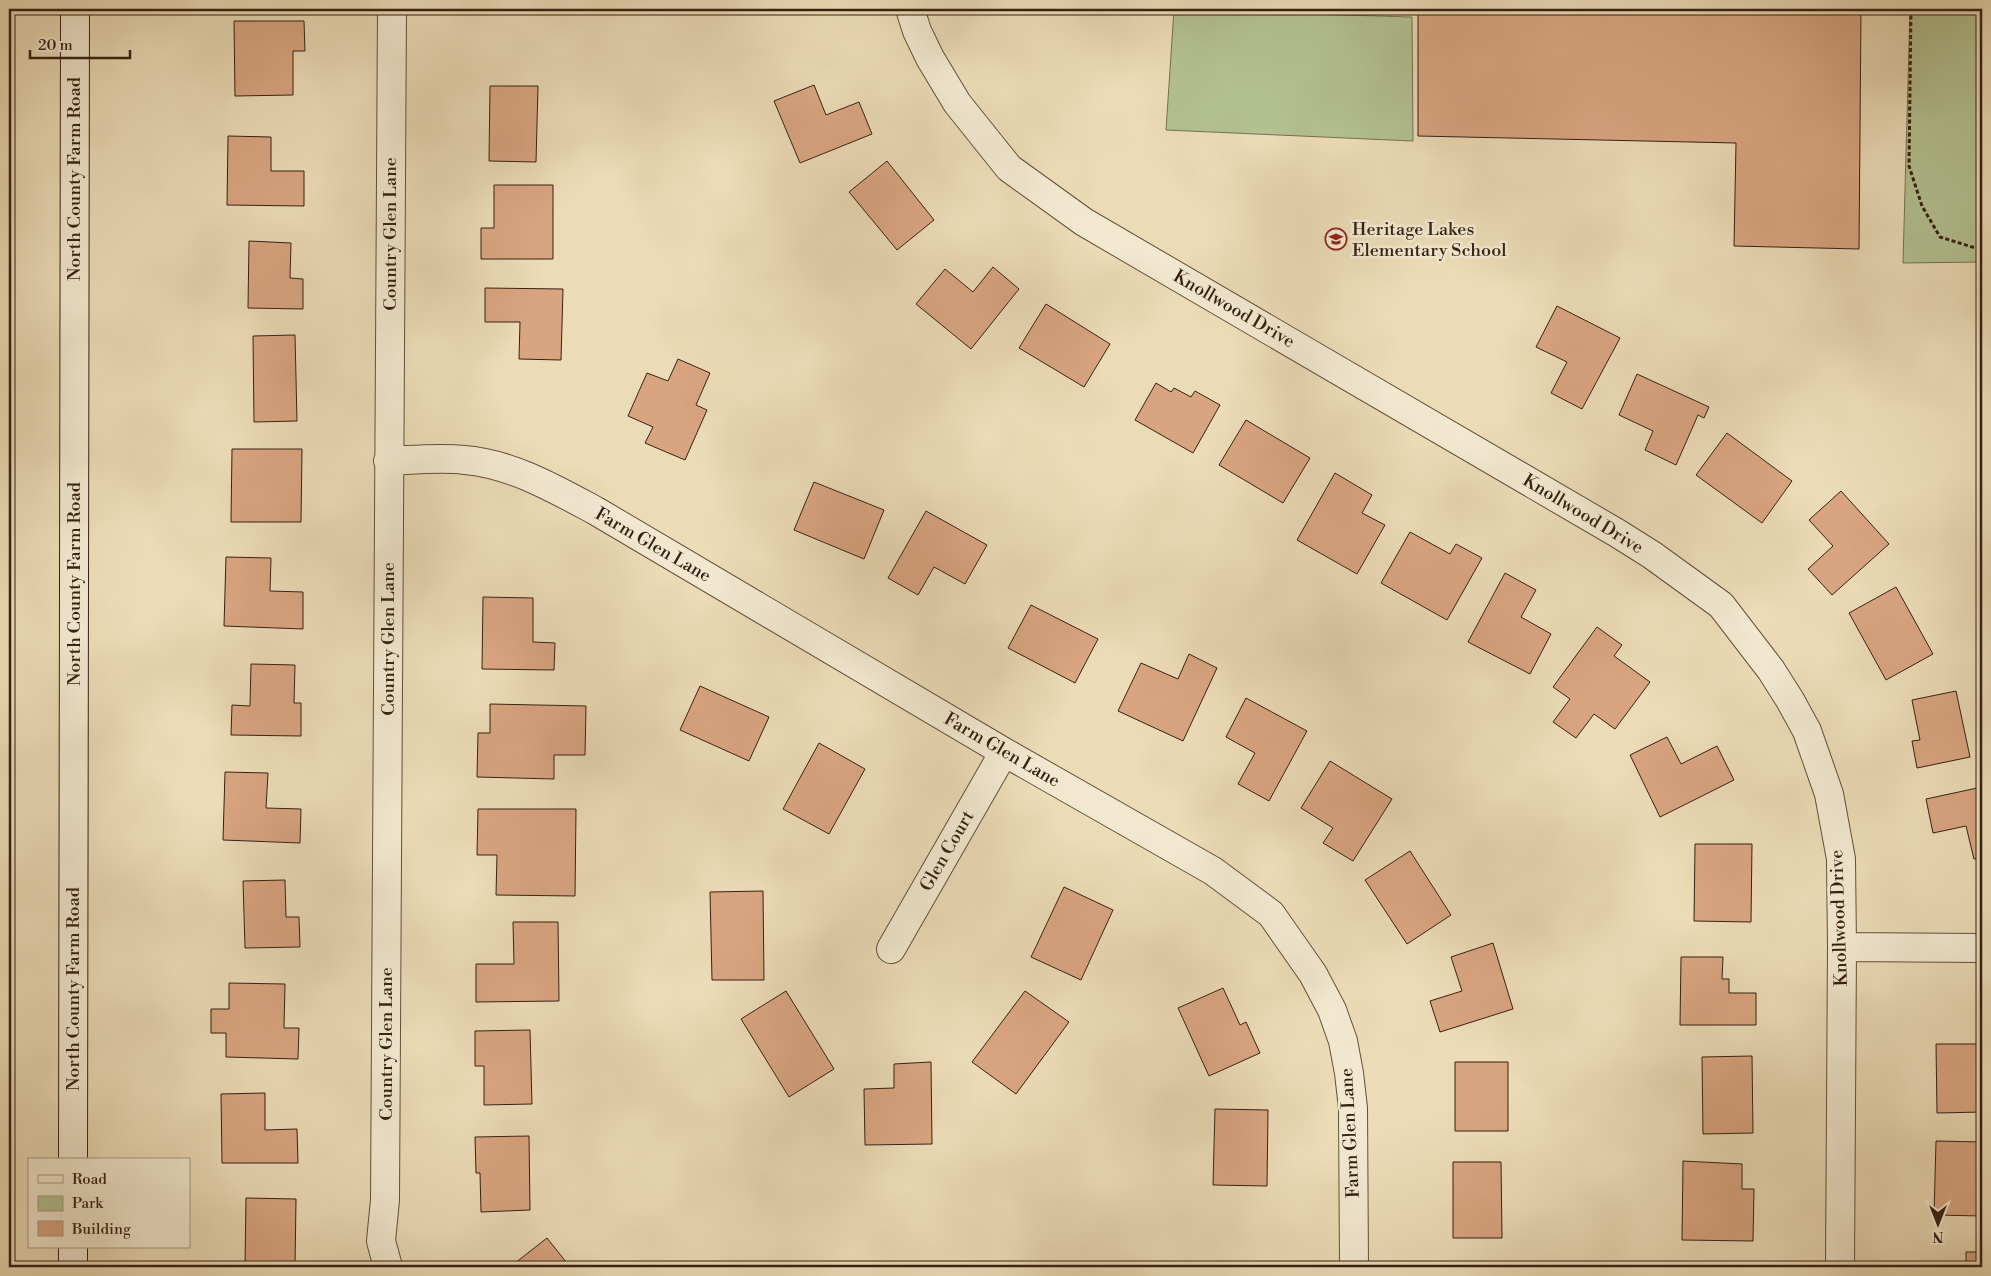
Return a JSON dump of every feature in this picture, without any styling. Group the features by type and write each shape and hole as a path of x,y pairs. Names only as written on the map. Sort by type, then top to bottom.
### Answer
{"street":[{"name":"North County Farm Road","path":"73,1158 75,9"},
{"name":"Country Glen Lane","path":"388,1267 380,1241 385,1200 392,9"},
{"name":"Knollwood Drive","path":"910,9 917,31 934,65 957,102 1008,168 1084,222 1617,533 1652,556 1721,604 1771,670 1790,700 1806,731 1829,794 1841,860 1840,1267"},
{"name":"Farm Glen Lane","path":"388,461 465,460 493,465 549,485 1004,752 1213,871 1271,914 1313,974 1332,1010 1343,1041 1349,1072 1352,1108 1354,1267"},
{"name":"Glen Court","path":"891,949 1004,752"},
{"path":"1842,947 1982,948"},
{"path":"73,1248 73,1267"}],"path":[{"path":"1911,9 1909,166 1922,206 1940,237 1982,250"}],"green space":[{"path":"1910,9 1982,9 1982,262 1903,263"},
{"path":"1174,10 1412,17 1413,141 1166,130"}],"building":[{"path":"1551,9 1861,9 1859,249 1734,246 1736,143 1418,136 1418,11 1551,12"},
{"path":"234,21 304,21 305,51 293,51 293,95 235,96"},
{"path":"814,85 826,115 859,102 872,134 800,163 774,101"},
{"path":"490,86 538,86 536,162 489,161"},
{"path":"228,136 271,137 271,171 304,171 304,206 227,205"},
{"path":"887,161 934,220 897,250 849,192"},
{"path":"494,185 553,185 553,259 481,259 481,228 494,228"},
{"path":"249,241 291,243 290,278 303,279 303,309 248,308"},
{"path":"993,267 1019,289 971,349 916,304 945,269 973,292"},
{"path":"485,288 563,289 561,360 519,359 520,322 485,322"},
{"path":"1046,304 1110,344 1084,387 1019,348"},
{"path":"1557,306 1620,338 1582,409 1551,393 1567,362 1536,347"},
{"path":"295,335 297,421 254,422 253,336"},
{"path":"678,359 710,373 696,405 707,410 685,460 645,443 653,427 628,416 647,373 668,381"},
{"path":"1637,374 1709,407 1704,418 1698,415 1676,465 1645,450 1653,431 1619,415"},
{"path":"1156,383 1171,392 1174,388 1191,397 1195,391 1220,405 1193,453 1135,420"},
{"path":"1246,420 1310,458 1283,503 1219,465"},
{"path":"1727,433 1792,481 1762,523 1696,475"},
{"path":"232,449 302,449 301,522 231,522"},
{"path":"1335,473 1372,495 1362,513 1385,525 1357,574 1297,540"},
{"path":"814,482 884,510 864,559 794,530"},
{"path":"1841,491 1889,544 1832,595 1808,569 1833,546 1809,520"},
{"path":"926,511 987,545 965,584 934,567 918,595 888,578"},
{"path":"1410,532 1450,554 1456,544 1482,558 1447,620 1381,583"},
{"path":"226,557 271,558 270,591 303,592 303,629 224,626"},
{"path":"1505,573 1536,590 1521,617 1551,634 1530,674 1468,642"},
{"path":"1896,587 1933,654 1886,680 1849,613"},
{"path":"483,597 533,598 533,642 555,643 554,670 482,669"},
{"path":"1031,605 1098,639 1075,683 1008,648"},
{"path":"1597,627 1622,645 1614,656 1650,682 1615,729 1594,714 1576,738 1553,722 1570,699 1553,687"},
{"path":"1189,654 1217,668 1183,741 1118,711 1141,663 1178,679"},
{"path":"251,664 295,665 294,703 301,703 301,736 231,735 232,705 250,706"},
{"path":"700,686 769,717 749,761 680,730"},
{"path":"1956,691 1970,757 1917,768 1912,741 1920,740 1912,700"},
{"path":"1246,698 1307,731 1269,801 1238,784 1255,753 1226,737"},
{"path":"490,704 586,706 585,755 554,755 554,779 477,777 478,733 490,733"},
{"path":"1667,737 1681,764 1717,746 1734,780 1660,817 1630,755"},
{"path":"819,743 865,769 829,834 783,809"},
{"path":"1330,761 1392,799 1353,861 1323,843 1333,828 1301,808"},
{"path":"225,772 268,773 266,808 301,809 300,843 223,840"},
{"path":"1982,787 1982,858 1974,859 1966,826 1933,833 1926,799"},
{"path":"478,809 576,809 575,896 496,895 497,855 477,855"},
{"path":"1695,844 1752,844 1751,922 1694,921"},
{"path":"1410,851 1451,915 1407,944 1365,880"},
{"path":"285,880 286,917 299,917 300,947 245,948 243,881"},
{"path":"1064,887 1113,910 1081,980 1031,957"},
{"path":"763,891 764,980 712,980 710,892"},
{"path":"513,922 558,922 559,1001 476,1002 476,964 514,964"},
{"path":"1493,943 1513,1009 1440,1032 1430,1001 1462,991 1451,957"},
{"path":"1681,957 1723,957 1722,979 1729,979 1729,993 1756,993 1756,1025 1680,1025"},
{"path":"229,983 285,984 284,1028 299,1028 298,1059 226,1057 226,1033 211,1033 211,1009 229,1009"},
{"path":"1223,988 1240,1025 1246,1022 1260,1053 1209,1076 1178,1008"},
{"path":"786,991 834,1069 789,1097 741,1019"},
{"path":"1025,991 1069,1022 1016,1094 972,1062"},
{"path":"530,1030 532,1104 484,1105 484,1066 475,1066 475,1031"},
{"path":"1936,1044 1982,1044 1982,1112 1937,1113"},
{"path":"1752,1056 1753,1133 1703,1134 1702,1057"},
{"path":"931,1062 932,1144 865,1145 864,1089 894,1088 894,1064"},
{"path":"1455,1062 1508,1062 1508,1131 1455,1131"},
{"path":"265,1093 265,1130 297,1129 298,1163 222,1163 221,1094"},
{"path":"1215,1109 1268,1110 1267,1186 1213,1185"},
{"path":"529,1136 530,1210 481,1212 480,1173 476,1173 475,1137"},
{"path":"1936,1141 1982,1142 1982,1216 1934,1215"},
{"path":"1683,1161 1742,1164 1742,1189 1754,1189 1753,1241 1682,1240"},
{"path":"1453,1162 1501,1162 1502,1238 1453,1238"},
{"path":"246,1198 296,1199 295,1267 245,1267"},
{"path":"547,1238 570,1267 510,1267"},
{"path":"1966,1252 1982,1252 1982,1267 1966,1267"},
{"path":"1453,1264 1547,1266 1547,1267 1452,1267"}],"place":[{"name":"Heritage Lakes Elementary School","path":"1336,239"}]}
